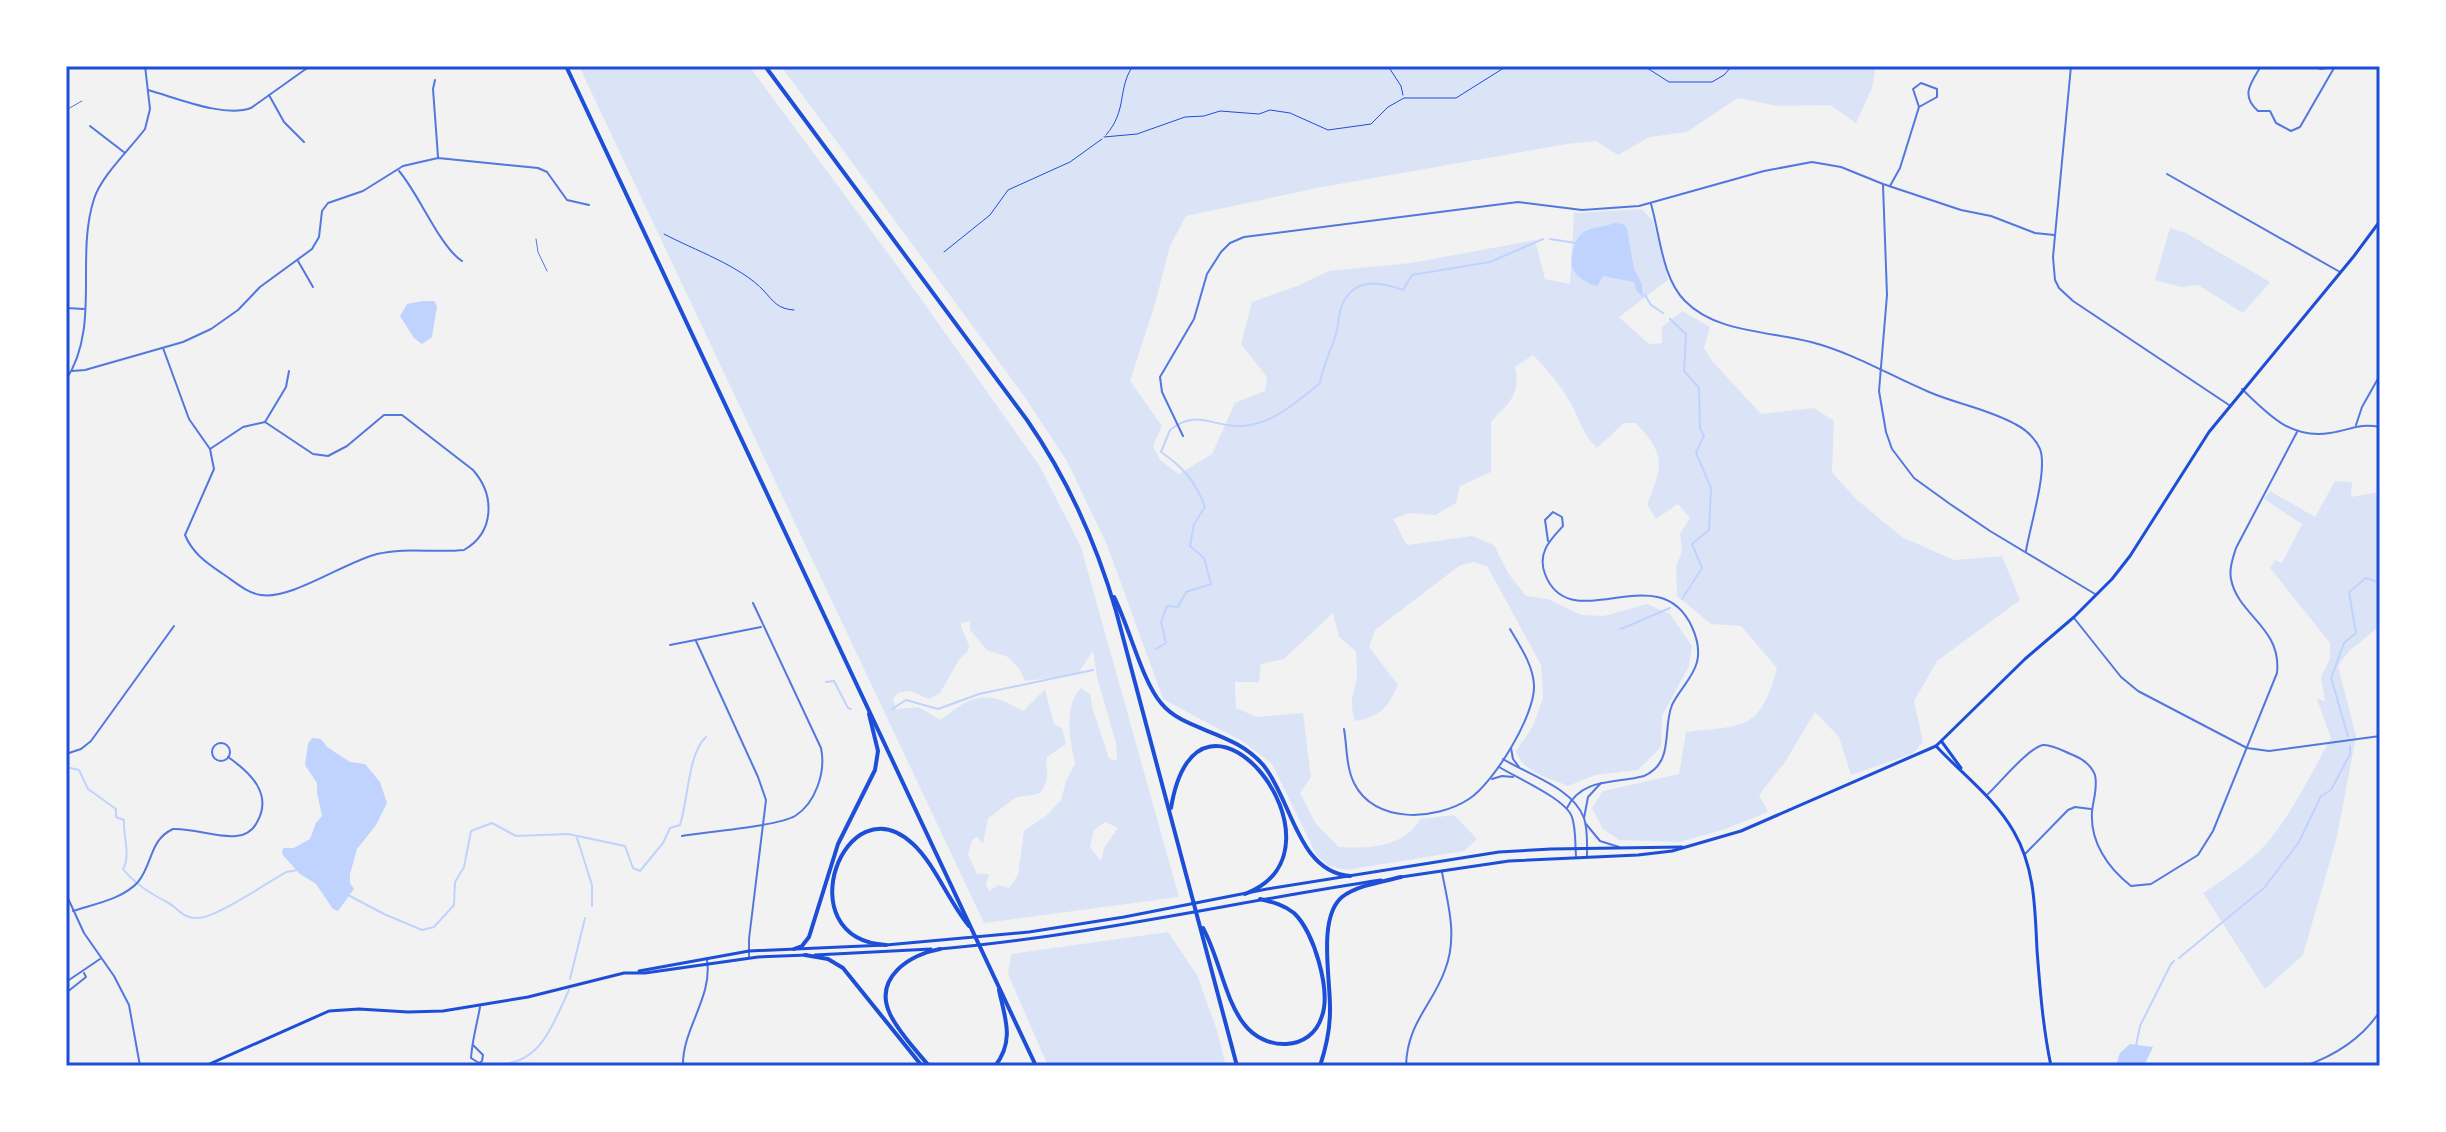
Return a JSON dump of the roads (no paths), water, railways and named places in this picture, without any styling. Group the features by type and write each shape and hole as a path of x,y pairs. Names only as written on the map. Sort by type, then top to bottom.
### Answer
{"highway":[{"path":"566,66 1036,1066"},
{"path":"765,66 1032,427 1072,495 1152,690 1162,705 1175,716 1230,739 1257,758 1276,784 1315,861 1331,872 1350,876"},
{"path":"1108,585 1237,1066"},
{"path":"794,949 802,946 809,937 838,844 875,770 878,751 868,708"},
{"path":"1170,811 1175,781 1181,768 1203,749 1217,746 1234,749 1257,768 1280,808 1284,825 1284,851 1280,868 1271,880 1245,894"},
{"path":"886,945 864,942 849,934 840,925 834,906 835,875 841,854 852,839 872,830 891,832 912,843 972,930"},
{"path":"1320,1066 1330,1024 1328,931 1331,912 1347,894 1401,877"},
{"path":"1199,921 1212,944 1243,1023 1267,1042 1281,1045 1295,1043 1312,1033 1321,1020 1325,1001 1321,970 1312,942 1298,917 1283,906 1260,899"},
{"path":"929,1066 891,1017 887,993 890,979 905,961 918,954 940,949"},
{"path":"805,955 828,959 843,968 922,1066"},
{"path":"995,1066 1005,1050 1009,1035 998,984"}],"main road":[{"path":"707,961 963,947 1099,929 1260,899 1509,861 1652,854 1741,831 1915,757 1942,742 2022,661 2097,595 2130,556 2186,466 2229,405 2341,273 2380,221"},
{"path":"1942,742 1963,771"},
{"path":"1936,746 1963,771 2006,820 2025,854 2036,910 2041,1002 2051,1066"},
{"path":"205,1066 329,1011 359,1009 431,1013 480,1006 749,951 994,936 1499,852 1686,847"}],"street":[{"path":"66,380 82,341 93,201 98,187 149,120 145,66"},
{"path":"148,90 241,112 310,66"},
{"path":"2071,66 2054,235 2053,272 2059,288 2073,301 2229,405"},
{"path":"2261,66 2247,90 2249,100 2258,111 2270,111 2276,123 2291,131 2300,127 2334,68"},
{"path":"2311,66 2321,69 2342,66"},
{"path":"435,80 438,158"},
{"path":"1890,186 1900,168 1919,107 1913,89 1921,83 1934,86 1937,97 1919,107"},
{"path":"269,94 284,122 304,142"},
{"path":"90,126 126,154"},
{"path":"72,371 163,348 211,329 238,310 260,287 298,261 318,241 321,214 328,203 356,195 411,163 438,158 538,168 547,172 567,200 589,205"},
{"path":"1183,436 1159,384 1160,377 1194,319 1207,274 1221,252 1236,240 1256,234 1518,202 1582,210 1651,204 1752,174 1812,162 1841,167 1961,210 1991,216 2035,233 2054,235"},
{"path":"398,169 412,185 450,251 462,261"},
{"path":"2167,174 2341,273"},
{"path":"1883,184 1881,202 1887,295 1879,391 1892,449 1907,471 1990,531 2097,595"},
{"path":"1651,204 1672,282 1678,294 1695,310 1732,326 1811,341 1855,357 1932,393 2004,418 2033,438 2043,465 2026,551"},
{"path":"298,261 313,287"},
{"path":"66,308 85,309"},
{"path":"163,348 189,419 210,449 214,469 185,535 199,557 249,592 271,596 378,554 464,550 476,543 489,513 488,496 482,480 402,415 384,415 347,446 328,456 313,454 265,422 243,427 210,449"},
{"path":"265,422 286,387 289,371"},
{"path":"2356,425 2380,375"},
{"path":"2242,389 2270,416 2297,432 2331,433 2356,425 2380,427"},
{"path":"1986,796 2033,750 2043,745 2050,746 2077,756 2091,768 2096,785 2092,809 2094,839 2109,863 2131,886 2151,884 2198,855 2213,831 2277,673 2278,653 2234,588 2231,567 2236,548 2297,432"},
{"path":"1548,541 1563,526 1562,517 1553,512 1545,520 1548,541 1542,564 1551,586 1559,594 1575,602 1634,594 1661,597 1678,607 1688,619 1698,645 1696,666 1672,704 1666,750 1659,764 1644,776 1588,786 1572,799 1567,808"},
{"path":"682,836 785,820 802,810 819,781 823,759 753,603"},
{"path":"2074,617 2121,677 2138,691 2247,748 2269,751 2380,736"},
{"path":"66,754 81,749 91,741 174,626"},
{"path":"670,645 762,627"},
{"path":"1344,729 1353,781 1367,800 1390,813 1413,815 1452,807 1477,793 1488,782 1528,717 1535,687 1528,662 1510,629"},
{"path":"696,641 766,800 749,958"},
{"path":"218,743 226,744 230,749 228,757 218,760 212,753 214,747 218,743"},
{"path":"1512,744 1513,759 1522,771"},
{"path":"73,911 125,892 136,884 156,842 173,829 234,837 254,828 263,811 262,791 228,757"},
{"path":"1502,759 1557,788 1572,799 1600,841 1624,848"},
{"path":"1498,766 1567,808 1572,818 1576,857"},
{"path":"1488,782 1502,776 1517,778"},
{"path":"1587,857 1584,821 1588,797 1594,788 1606,781"},
{"path":"2025,854 2068,810 2079,806 2092,809"},
{"path":"1406,1066 1412,1031 1444,974 1448,960 1452,924 1441,871"},
{"path":"66,894 129,1005 140,1066"},
{"path":"66,982 101,958"},
{"path":"683,1066 684,1051 707,980 707,961"},
{"path":"66,993 84,982 86,977 83,971"},
{"path":"473,1045 480,1006"},
{"path":"2305,1066 2353,1042 2380,1011"},
{"path":"2319,1061 2322,1066"}],"lane":[{"path":"66,110 82,101"},
{"path":"536,239 547,271"}],"water":[{"path":"1623,224 1627,229 1643,297 1636,290 1634,282 1603,276 1597,286 1582,279 1572,267 1578,238 1591,229"},
{"path":"434,301 437,306 432,337 422,344 414,338 400,316 407,304"},
{"path":"312,738 321,739 327,747 350,762 365,764 380,782 387,803 376,825 357,849 350,874 354,889 338,911 333,909 316,884 300,874 282,854 283,848 294,848 310,839 322,816 317,783 305,765"},
{"path":"2130,1044 2153,1047 2144,1066 2116,1066 2120,1053"}],"waterway":[{"path":"1156,649 1166,643 1161,622 1167,606 1178,607 1186,592 1211,584 1204,558 1190,546 1194,524 1205,507 1188,476 1161,452 1170,430 1188,420 1233,426 1254,424 1294,404 1320,383 1341,307 1348,295 1362,285 1386,285 1403,290 1412,275 1490,262 1543,239"},
{"path":"1550,239 1576,243"},
{"path":"1645,295 1651,305 1663,313"},
{"path":"1670,319 1686,334 1684,371 1699,388 1700,429 1704,435 1696,453 1711,488 1709,530 1692,544 1702,568 1682,599"},
{"path":"2348,736 2331,678 2344,643 2356,633 2349,592 2366,578 2377,582 2380,579"},
{"path":"1621,629 1670,608"},
{"path":"892,709 906,700 938,709 979,694 1093,670"},
{"path":"826,682 834,681 851,709"},
{"path":"348,895 422,930 434,927 454,905 455,882 464,867 471,831 492,823 516,836 568,834 625,846 633,868 640,871 663,843 670,828 680,825 695,754 706,737"},
{"path":"2179,958 2264,888 2299,842 2321,796 2331,790 2350,754 2350,746"},
{"path":"66,767 79,770 88,789 116,809 116,817 124,820 127,852 123,869 143,888 188,917 198,918 217,912 286,872 298,870"},
{"path":"577,838 592,885 592,906"},
{"path":"570,979 585,918"},
{"path":"2136,1046 2140,1026 2174,961"},
{"path":"508,1066 532,1053 540,1044 569,990"}]}
